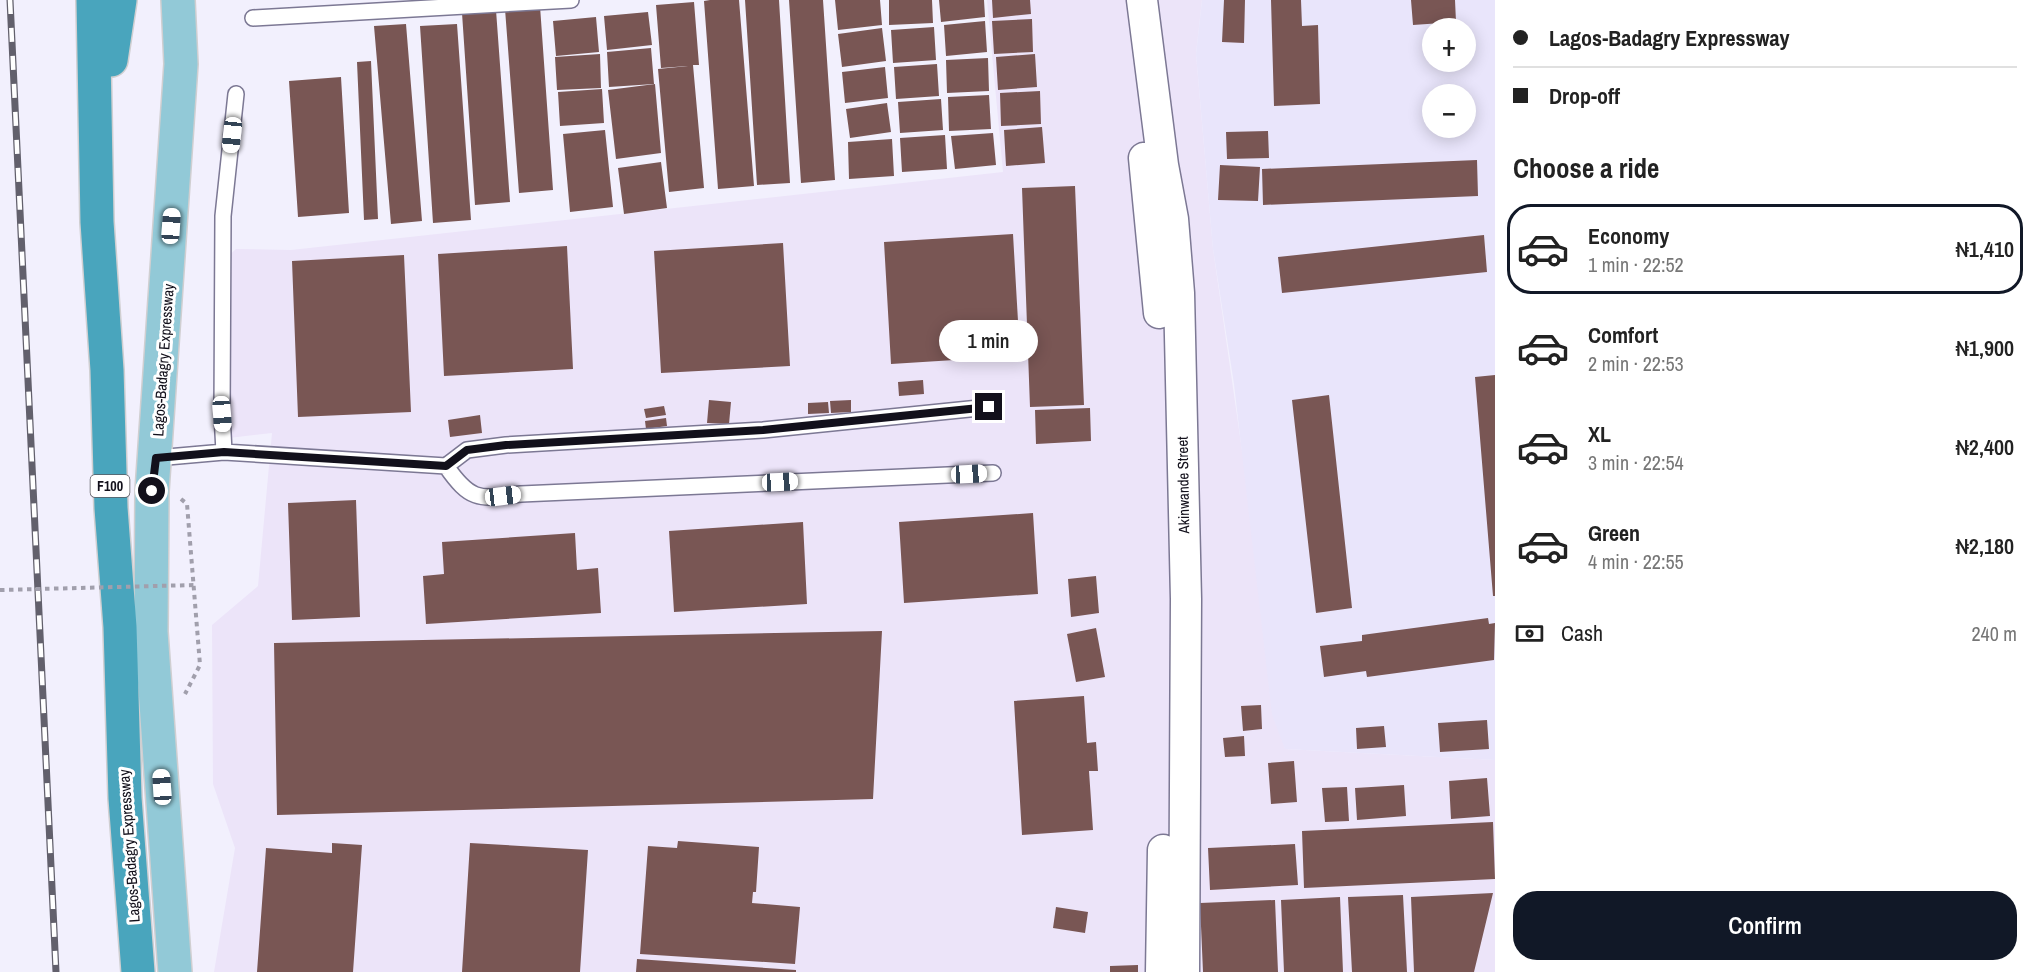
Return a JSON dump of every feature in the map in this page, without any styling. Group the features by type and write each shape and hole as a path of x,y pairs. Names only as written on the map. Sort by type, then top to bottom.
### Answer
{"highway":[{"name":"Lagos-Badagry Expressway","path":"93,0 98,222 107,370 111,508 120,627 125,798 138,972"},
{"path":"97,148 120,0"}],"main road":[{"name":"Lagos-Badagry Expressway","path":"175,972 152,632 152,491 181,64 178,0"}],"street":[{"name":"Akinwande Street","path":"1125,0 1158,286 1166,554 1161,972"},
{"name":"Akinwande Street","path":"1142,0 1163,165 1173,219 1179,293 1186,599 1184,972"}],"lane":[{"path":"252,18 572,0"},
{"path":"224,452 222,414 223,216 236,94"},
{"path":"156,458 224,452 446,466 467,450 506,445 763,430 989,407"},
{"path":"446,466 462,489 486,498 521,494 993,473"}],"path":[{"path":"187,504 200,665"},
{"path":"0,590 195,585"}],"shaded area":[{"path":"987,0 1202,0 1196,54 1213,249 1285,749 1495,760 1495,972 214,972 235,848 213,784 212,625 258,586 272,433 229,438 225,259 236,249 291,250 1003,172"},
{"path":"1202,0 1495,0 1495,760 1285,749 1272,715 1234,384 1213,249 1196,54"}],"building":[{"path":"739,0 754,186 718,189 704,1"},
{"path":"745,0 779,0 790,183 757,185"},
{"path":"789,0 823,0 835,180 801,183"},
{"path":"835,0 880,0 882,25 838,30"},
{"path":"889,0 932,0 933,23 889,25"},
{"path":"939,0 984,0 985,17 941,22"},
{"path":"992,0 1030,0 1031,14 993,18"},
{"path":"1224,0 1245,0 1244,43 1222,42"},
{"path":"1271,0 1301,0 1302,26 1318,25 1320,104 1274,106"},
{"path":"1411,0 1455,0 1456,18 1422,18 1422,24 1413,25"},
{"path":"694,2 699,65 693,65 704,188 669,192 658,69 688,66 661,68 656,5"},
{"path":"540,6 553,190 519,193 505,9"},
{"path":"496,10 510,202 475,205 462,13"},
{"path":"648,12 652,45 607,50 604,16"},
{"path":"596,17 599,52 556,56 553,21"},
{"path":"1032,19 1033,52 994,54 992,21"},
{"path":"985,21 987,52 946,56 944,25"},
{"path":"406,24 422,221 391,224 374,26"},
{"path":"457,24 471,220 433,223 420,26"},
{"path":"934,27 936,60 893,63 891,30"},
{"path":"882,28 886,61 842,67 838,34"},
{"path":"651,48 654,84 609,87 607,52"},
{"path":"600,54 601,88 557,90 555,57"},
{"path":"1035,54 1037,87 998,90 996,57"},
{"path":"988,58 989,91 947,93 946,60"},
{"path":"371,61 378,219 364,220 357,62"},
{"path":"937,64 939,96 896,99 894,67"},
{"path":"885,67 888,98 845,103 842,72"},
{"path":"341,77 349,213 298,217 289,81"},
{"path":"655,84 661,153 616,159 608,90"},
{"path":"602,89 604,123 560,126 558,92"},
{"path":"1040,91 1041,124 1001,126 1000,93"},
{"path":"989,95 991,129 949,131 948,97"},
{"path":"941,99 943,130 900,133 898,102"},
{"path":"887,103 891,132 850,138 846,109"},
{"path":"1042,127 1045,163 1006,166 1004,130"},
{"path":"605,130 613,207 570,212 563,134"},
{"path":"1268,131 1269,158 1227,159 1226,132"},
{"path":"993,133 996,165 955,169 951,136"},
{"path":"945,135 947,169 902,172 900,138"},
{"path":"892,139 894,176 849,179 848,142"},
{"path":"1477,160 1478,196 1263,205 1262,169"},
{"path":"661,162 667,208 624,214 618,168"},
{"path":"1220,165 1260,167 1258,201 1218,200"},
{"path":"1075,186 1084,405 1030,407 1022,188"},
{"path":"1013,234 1020,356 891,364 884,242"},
{"path":"1484,235 1487,272 1282,293 1278,257"},
{"path":"783,243 790,366 661,373 654,251"},
{"path":"567,246 573,369 444,376 438,254"},
{"path":"404,255 411,412 298,417 292,261"},
{"path":"1495,375 1495,596 1493,596 1475,377"},
{"path":"923,380 924,394 899,396 898,382"},
{"path":"1329,395 1352,608 1316,613 1292,400"},
{"path":"709,400 731,402 729,424 707,423"},
{"path":"851,400 851,412 831,413 830,401"},
{"path":"828,402 829,413 808,414 808,403"},
{"path":"664,406 666,415 646,418 644,409"},
{"path":"1090,408 1091,441 1036,444 1035,410"},
{"path":"480,415 482,433 450,437 448,420"},
{"path":"666,418 667,426 646,429 645,421"},
{"path":"356,500 360,617 292,620 288,503"},
{"path":"1033,513 1038,594 904,603 899,522"},
{"path":"803,522 807,604 674,612 669,531"},
{"path":"575,533 577,570 598,568 601,613 426,624 423,576 444,574 442,542"},
{"path":"1096,576 1099,613 1071,617 1068,579"},
{"path":"1488,618 1489,624 1495,623 1494,660 1367,677 1366,671 1324,677 1320,646 1362,641 1362,635"},
{"path":"1096,628 1105,677 1076,682 1067,634"},
{"path":"882,631 873,799 277,815 274,643"},
{"path":"1084,696 1087,743 1096,742 1098,771 1089,771 1093,830 1022,835 1014,701"},
{"path":"1261,705 1262,729 1243,731 1241,706"},
{"path":"1487,720 1489,749 1440,752 1438,723"},
{"path":"1384,726 1386,747 1357,749 1356,728"},
{"path":"1244,736 1245,756 1225,757 1223,738"},
{"path":"1294,761 1297,802 1271,804 1268,763"},
{"path":"1487,778 1490,816 1451,819 1449,781"},
{"path":"1404,785 1406,816 1357,820 1355,788"},
{"path":"1347,787 1349,821 1325,822 1322,788"},
{"path":"1493,822 1495,879 1304,888 1302,831"},
{"path":"678,841 759,847 756,892 753,892 752,903 800,907 795,964 640,954 648,846 677,848"},
{"path":"332,843 362,845 353,972 257,972 266,848 332,853"},
{"path":"470,843 588,850 580,972 462,972"},
{"path":"1295,844 1298,885 1210,890 1208,848"},
{"path":"1493,893 1474,972 1414,972 1411,897"},
{"path":"1403,895 1407,972 1352,972 1348,897"},
{"path":"1340,897 1343,972 1284,972 1281,900"},
{"path":"1275,900 1278,972 1203,972 1200,903"},
{"path":"1056,907 1088,912 1085,933 1053,928"},
{"path":"637,959 796,970 796,972 636,972"},
{"path":"1138,965 1138,972 1110,972 1110,966"}],"railway":[{"path":"10,0 56,972"}],"route":[{"path":"152,491 156,458 224,452 446,466 467,450 506,445 763,430 989,407"}]}
